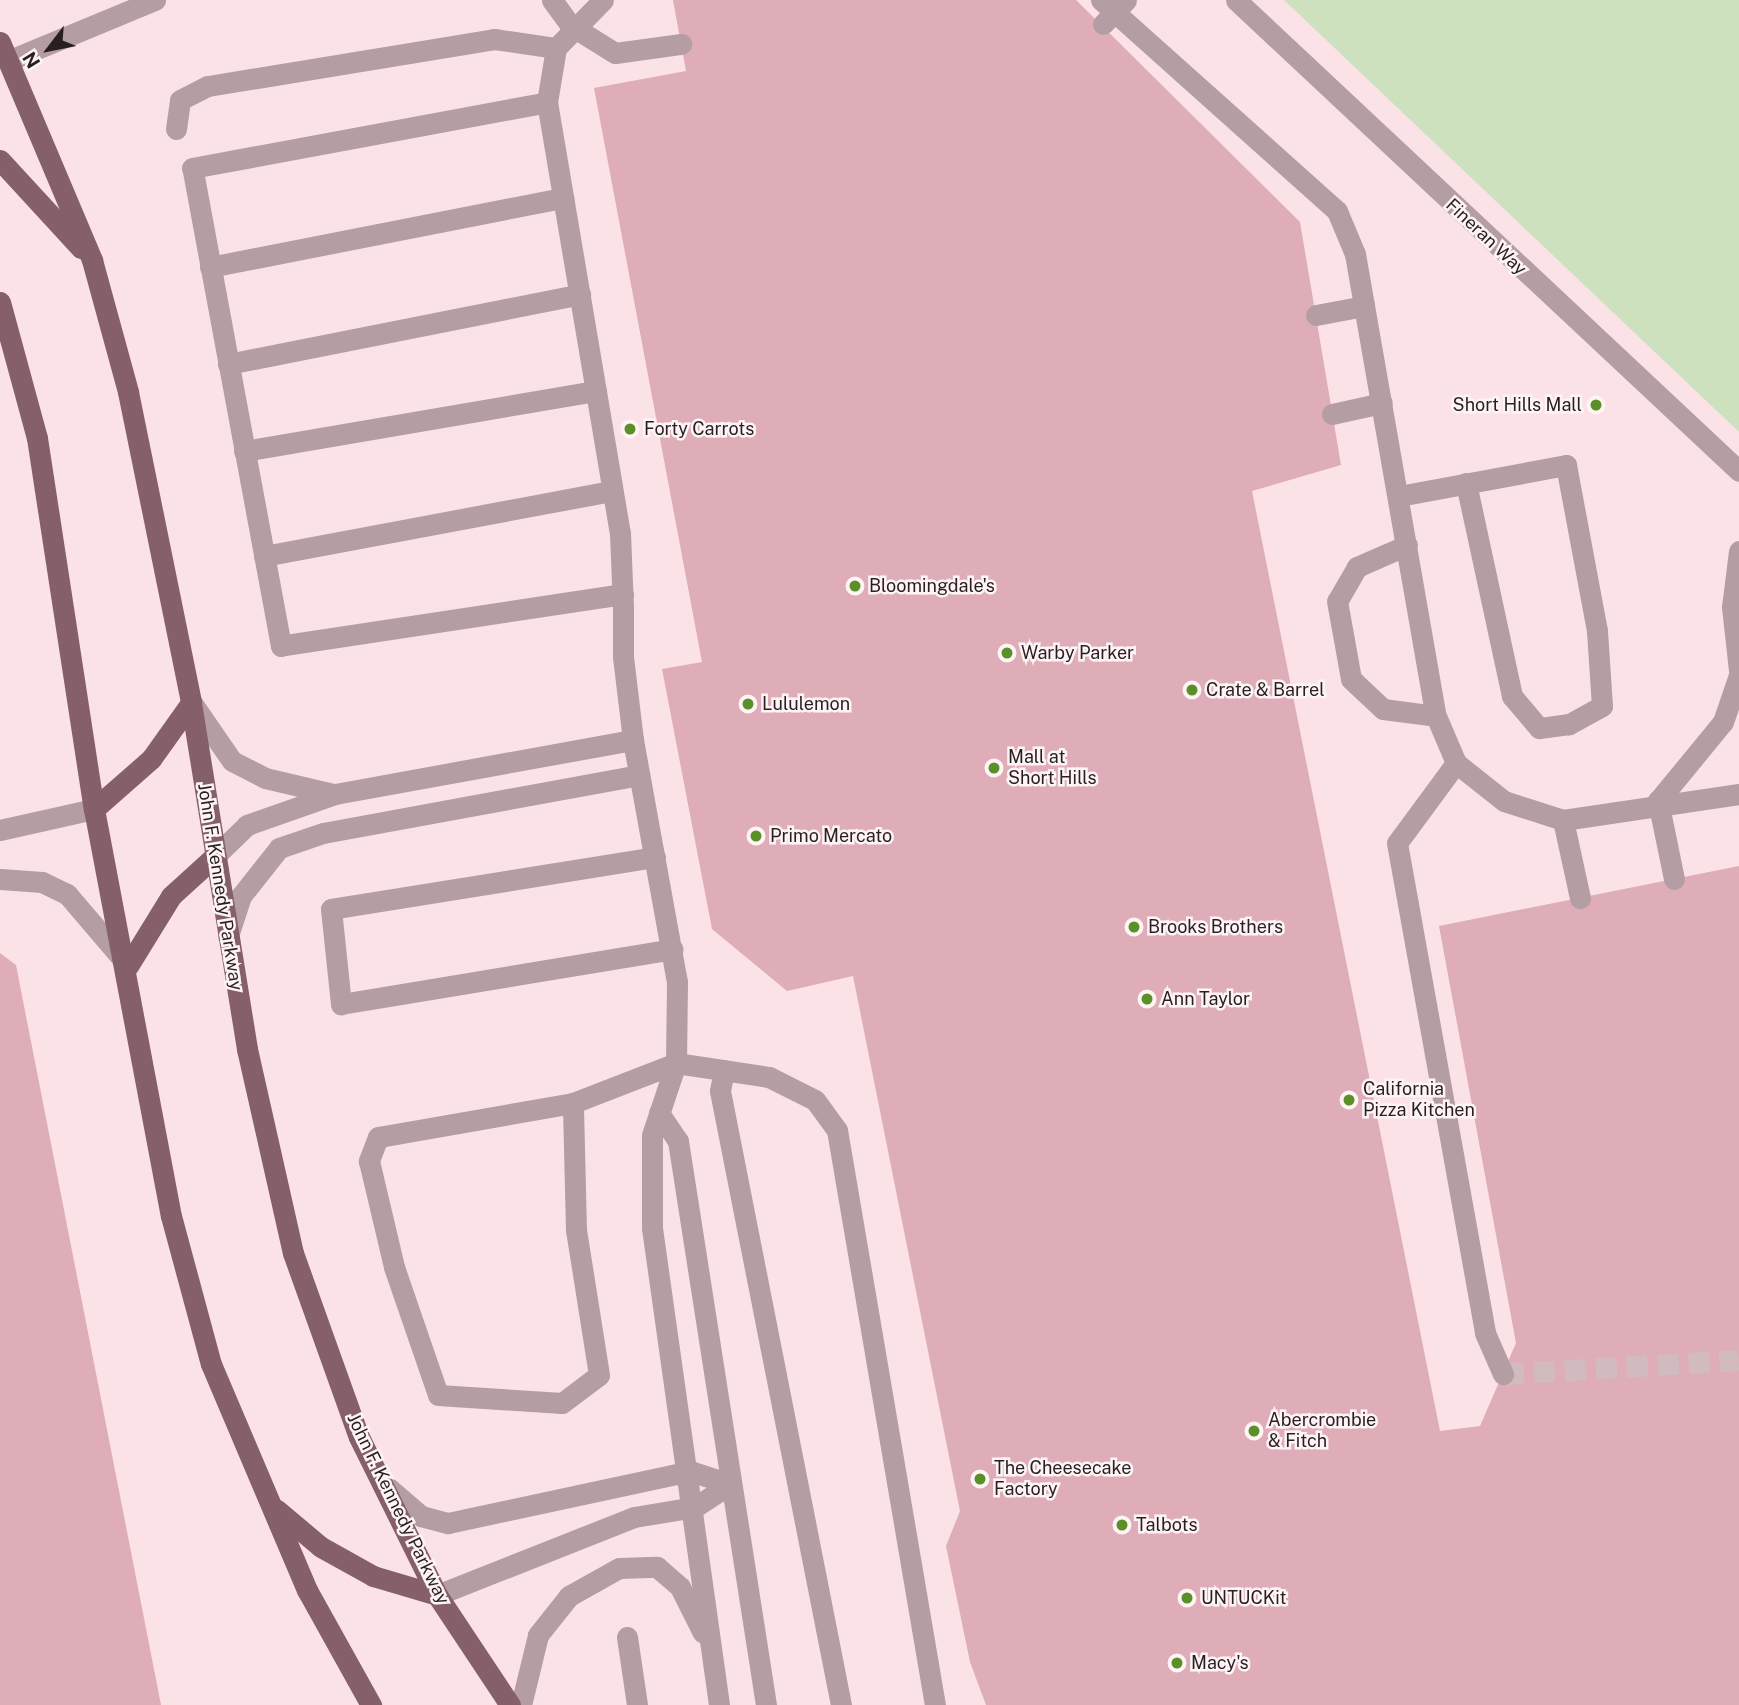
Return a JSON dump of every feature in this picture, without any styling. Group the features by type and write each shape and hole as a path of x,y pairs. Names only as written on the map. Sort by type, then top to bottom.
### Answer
{"main road":[{"name":"John F. Kennedy Parkway","path":"3,54 92,260 153,501 191,703 228,936 293,1253 380,1479 437,1595 510,1705"},
{"path":"0,160 92,260"},
{"path":"0,302 37,438 94,809 128,966 151,1123 185,1270 211,1364 307,1590 371,1705"},
{"path":"94,809 151,759 191,703"},
{"path":"128,966 171,896 214,857"},
{"path":"272,1507 321,1547 373,1576 437,1595"}],"street":[{"path":"3,54 155,0"},
{"path":"552,0 570,26 615,53 681,44"},
{"path":"603,0 556,48 547,102 612,491 633,740 672,949 676,1063 652,1135 652,1228 690,1471 719,1705"},
{"path":"1101,0 1337,211 1355,254 1437,716 1456,764 1504,800 1563,820 1658,801 1739,794"},
{"path":"1103,24 1126,0"},
{"name":"Fineran Way","path":"1236,0 1739,471"},
{"path":"176,129 180,100 208,86 494,39 556,48"},
{"path":"547,102 191,168 281,646 622,594"},
{"path":"210,267 563,198"},
{"path":"228,364 580,294"},
{"path":"1316,315 1364,306"},
{"path":"244,451 596,390"},
{"path":"1332,414 1382,403"},
{"path":"1399,496 1466,483 1566,464 1597,631 1602,706 1569,724 1539,728 1511,696 1466,483"},
{"path":"264,556 612,491"},
{"path":"1407,545 1357,567 1337,601 1351,679 1382,709 1437,716"},
{"path":"1658,801 1723,722 1739,673 1732,607 1739,551"},
{"path":"191,703 232,761 265,778 335,794"},
{"path":"214,857 247,825 335,794 633,740"},
{"path":"1456,764 1397,843 1485,1333 1503,1374"},
{"path":"228,936 240,896 279,848 323,833 639,775"},
{"path":"1658,801 1674,879"},
{"path":"0,830 94,809"},
{"path":"1563,820 1580,898"},
{"path":"655,857 331,909 341,1004 672,949"},
{"path":"0,879 42,882 67,894 128,966"},
{"path":"573,1103 576,1230 599,1375 562,1403 438,1395 394,1267 372,1175 369,1161 378,1137 573,1103 676,1063 769,1077 815,1100 836,1130 934,1705"},
{"path":"724,1070 720,1091 841,1705"},
{"path":"659,1113 678,1141 766,1705"},
{"path":"380,1479 421,1516 448,1523 690,1471 730,1484"},
{"path":"437,1595 634,1517 695,1507 730,1484"},
{"path":"521,1705 538,1635 569,1596 619,1568 657,1567 680,1587 710,1644"},
{"path":"626,1637 637,1705"}],"green space":[{"path":"1284,0 1739,0 1739,432"}],"building":[{"name":"Mall at Short Hills","path":"673,0 1076,0 1300,222 1341,465 1252,491 1440,1431 1480,1426 1516,1343 1439,926 1739,866 1739,1705 986,1705 970,1662 946,1546 960,1511 853,976 787,991 712,929 662,669 702,662 594,88 686,71"},
{"path":"0,953 16,965 161,1705 0,1705"}],"tunnel":[{"path":"1503,1374 1739,1360"}],"place":[{"name":"Short Hills Mall","path":"1596,405"},
{"name":"Forty Carrots","path":"630,429"},
{"name":"Bloomingdale's","path":"855,586"},
{"name":"Warby Parker","path":"1007,653"},
{"name":"Crate & Barrel","path":"1192,690"},
{"name":"Lululemon","path":"748,704"},
{"name":"Mall at Short Hills","path":"994,768"},
{"name":"Primo Mercato","path":"756,836"},
{"name":"Brooks Brothers","path":"1134,927"},
{"name":"Ann Taylor","path":"1147,999"},
{"name":"California Pizza Kitchen","path":"1349,1100"},
{"name":"Abercrombie & Fitch","path":"1254,1431"},
{"name":"The Cheesecake Factory","path":"980,1479"},
{"name":"Talbots","path":"1122,1525"},
{"name":"UNTUCKit","path":"1187,1598"},
{"name":"Macy's","path":"1177,1663"}]}
